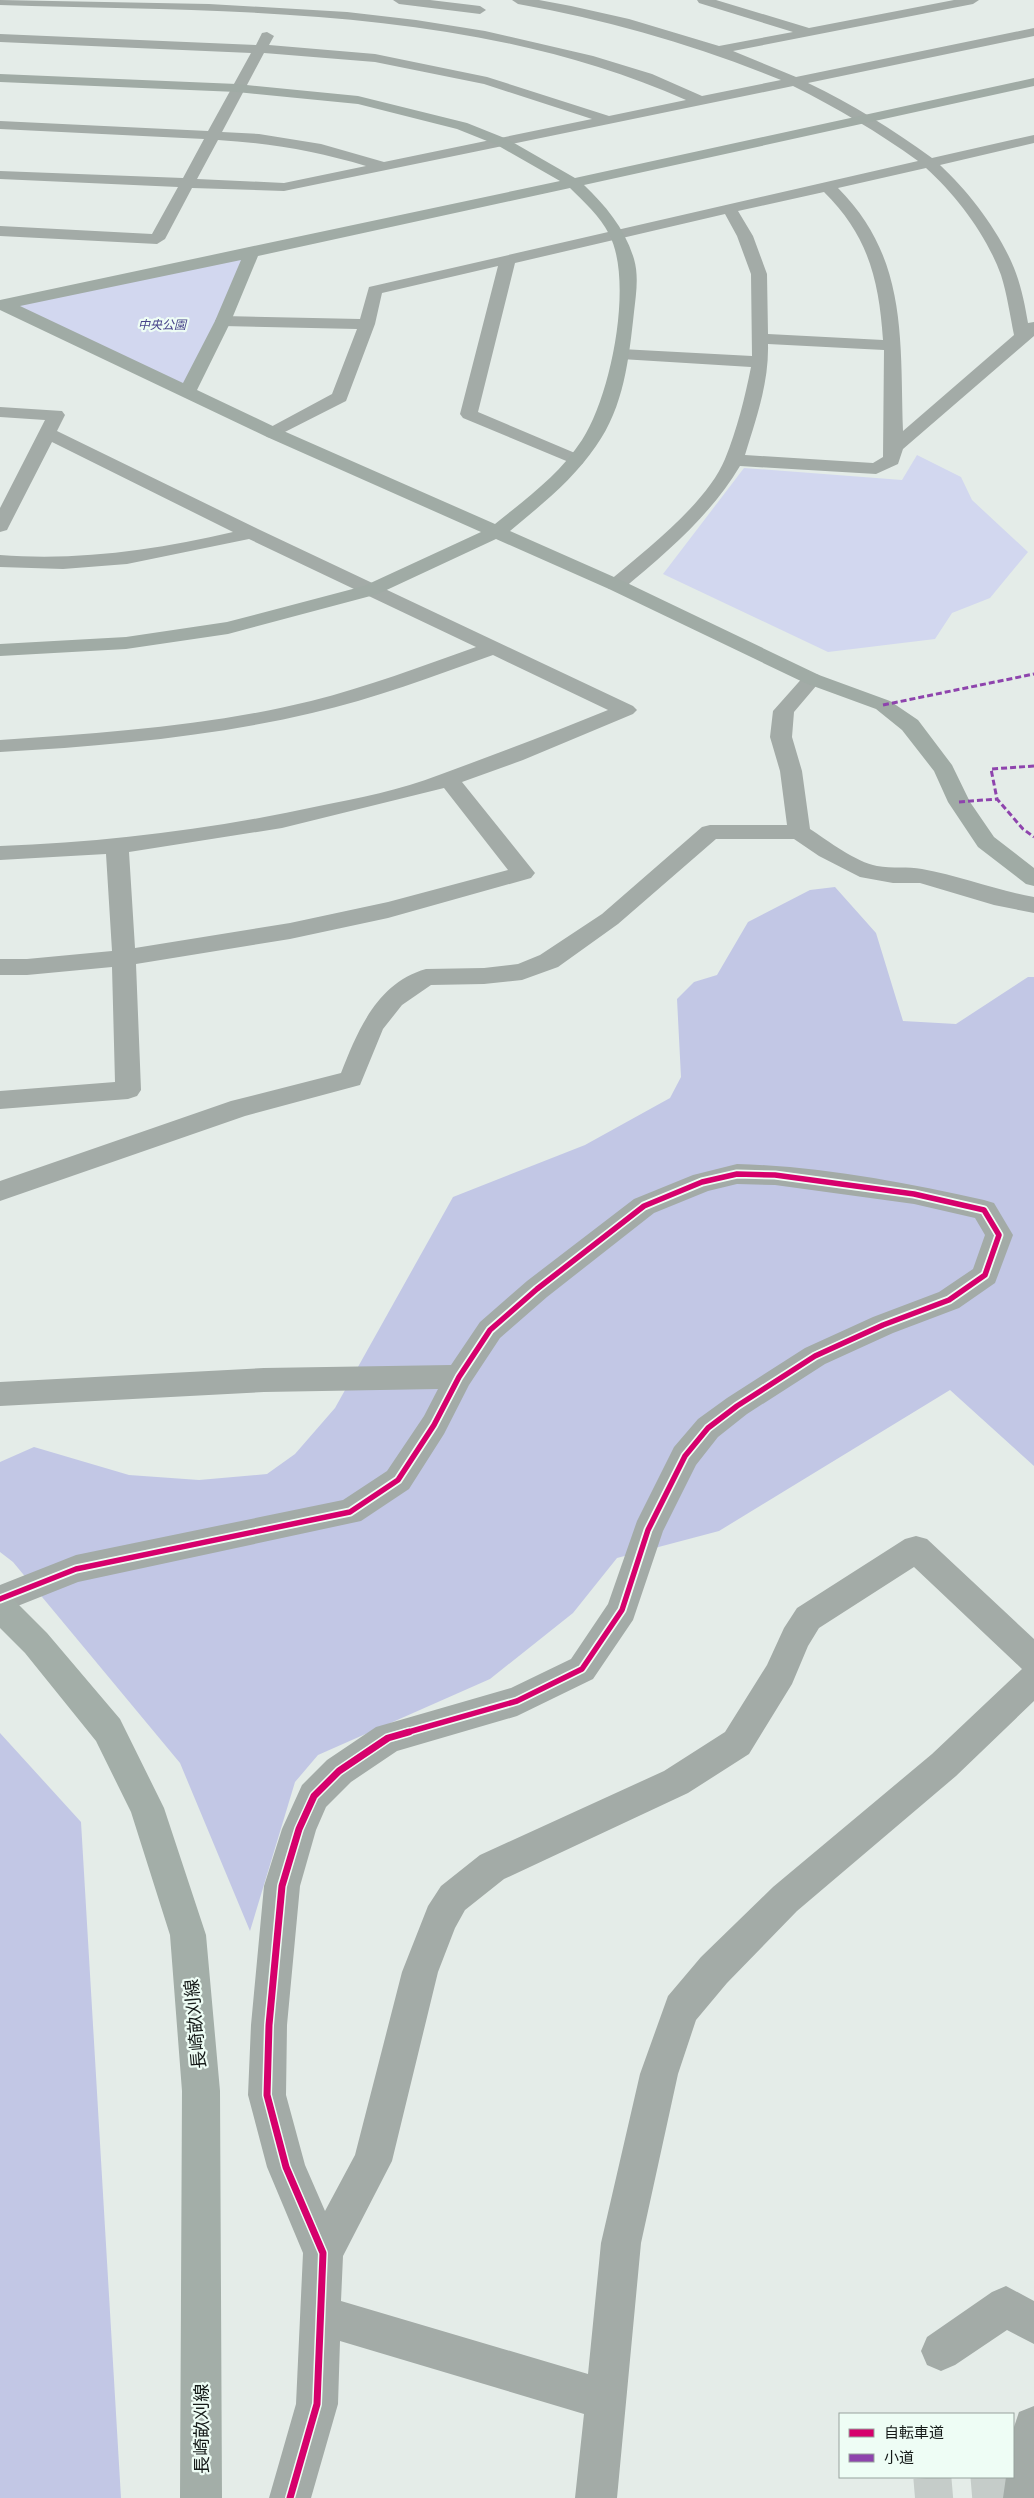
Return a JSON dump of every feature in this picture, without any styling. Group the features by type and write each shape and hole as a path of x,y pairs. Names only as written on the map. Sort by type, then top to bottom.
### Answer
{"main road":[{"name":"長崎畝刈線","path":"0,1608 36,1643 108,1730 147,1808 188,1935 200,2091 201,2498"}],"street":[{"path":"399,0 480,10"},
{"path":"458,29 491,0"},
{"path":"518,0 582,12 720,50 794,80 867,118 929,162 968,206 1002,257 1029,332 894,447"},
{"path":"703,0 728,6 807,32"},
{"path":"720,50 973,0"},
{"path":"0,1 283,6 458,29 584,58 646,77 699,100"},
{"path":"728,6 754,2"},
{"path":"0,231 157,239 283,6"},
{"path":"0,175 284,188 605,119 1034,32"},
{"path":"0,38 309,51 375,58 442,70 530,93 605,119"},
{"path":"0,78 237,88 358,100 421,114 462,126 502,142 572,182 598,207 616,234 627,261 629,282 621,354 610,402 602,422 576,460 556,483 498,531 371,590 228,628 174,637 79,646 0,650"},
{"path":"3,305 252,253 1034,82"},
{"path":"0,125 259,138 313,146 384,167"},
{"path":"273,433 340,397 367,324 375,290 1028,140 1034,152"},
{"path":"734,460 876,469 892,460 894,447 889,303 875,251 862,227 846,204 827,186"},
{"path":"616,585 675,535 718,487 734,460 754,396 760,362 758,274 745,236 729,209"},
{"path":"187,392 223,321 252,253"},
{"path":"508,259 468,414 576,460"},
{"path":"3,305 273,433 498,531 616,585 812,679 883,704 910,725 944,770 958,802 986,842 1034,879"},
{"path":"223,321 367,324"},
{"path":"760,339 890,344"},
{"path":"621,354 760,362"},
{"path":"0,412 56,415 0,526"},
{"path":"0,853 118,847 235,831 353,806 448,779 534,748 626,710 251,533 48,433"},
{"path":"0,561 19,563 83,561 132,556 203,545 251,533"},
{"path":"0,746 124,738 253,720 363,692 493,648"},
{"path":"800,832 791,771 781,737 784,711 812,679"},
{"path":"0,968 124,958 299,929 388,910 523,874 448,779"},
{"path":"0,1191 240,1108 351,1079 372,1026 393,998 426,976 484,976 522,972 548,961 610,919 710,832 800,832 827,851 868,872 893,876 921,876 994,897 1034,905"},
{"path":"0,1100 128,1090 118,847"},
{"path":"0,1599 76,1569 350,1512 398,1480 434,1425 459,1378 490,1330 537,1289 644,1206 702,1182 738,1174 775,1175 914,1194 984,1210 999,1235 985,1275 949,1300 883,1325 816,1356 737,1406 708,1428 685,1456 648,1530 622,1610 582,1669 517,1701 388,1738 339,1771 314,1796 299,1829 282,1886 269,2025 267,2096 286,2167 323,2253"},
{"path":"0,1394 264,1380 459,1378"},
{"path":"290,2498 317,2404 323,2253 373,2161 420,1972 441,1918 453,1898 492,1867 676,1782 737,1743 780,1674 796,1638 808,1618 916,1549 1034,1660"},
{"path":"596,2498 621,2243 659,2074 681,2009 714,1970 785,1899 944,1765 1034,1679"},
{"path":"941,2351 1006,2306 1034,2324"},
{"path":"320,2315 606,2400"},
{"path":"1024,2498 1034,2426"}],"green space":[{"name":"中央公園","path":"252,253 187,392 5,305"},
{"path":"917,455 961,477 972,500 1028,552 990,598 952,613 935,639 828,652 663,574 744,468 902,480"}],"shaded area":[{"path":"835,887 876,933 903,1021 956,1024 1028,977 1034,977 1034,1466 950,1390 719,1531 617,1558 573,1613 490,1679 318,1755 295,1782 250,1931 180,1763 13,1562 0,1552 0,1462 34,1447 129,1475 199,1480 267,1474 295,1454 335,1408 453,1197 585,1145 670,1098 681,1077 677,999 694,982 717,975 748,922 810,890"},
{"path":"0,1733 81,1822 121,2498 0,2498"}],"tunnel":[{"path":"915,2498 1034,2488"}],"marked path":[{"path":"883,705 1034,674"},
{"path":"1034,766 991,769 997,799 1023,829 1034,837"},
{"path":"959,802 997,799"}],"cycle path":[{"path":"0,1599 76,1569 350,1512 398,1480 434,1425 459,1377 490,1330 537,1289 644,1206 702,1182 737,1174 775,1175 914,1194 984,1210 999,1235 985,1275 949,1300 883,1325 815,1356 737,1406 708,1428 685,1456 648,1530 622,1610 582,1669 517,1701 388,1738 339,1771 314,1796 299,1829 282,1886 269,2025 267,2095 286,2167 323,2253 317,2404 290,2498"}]}
